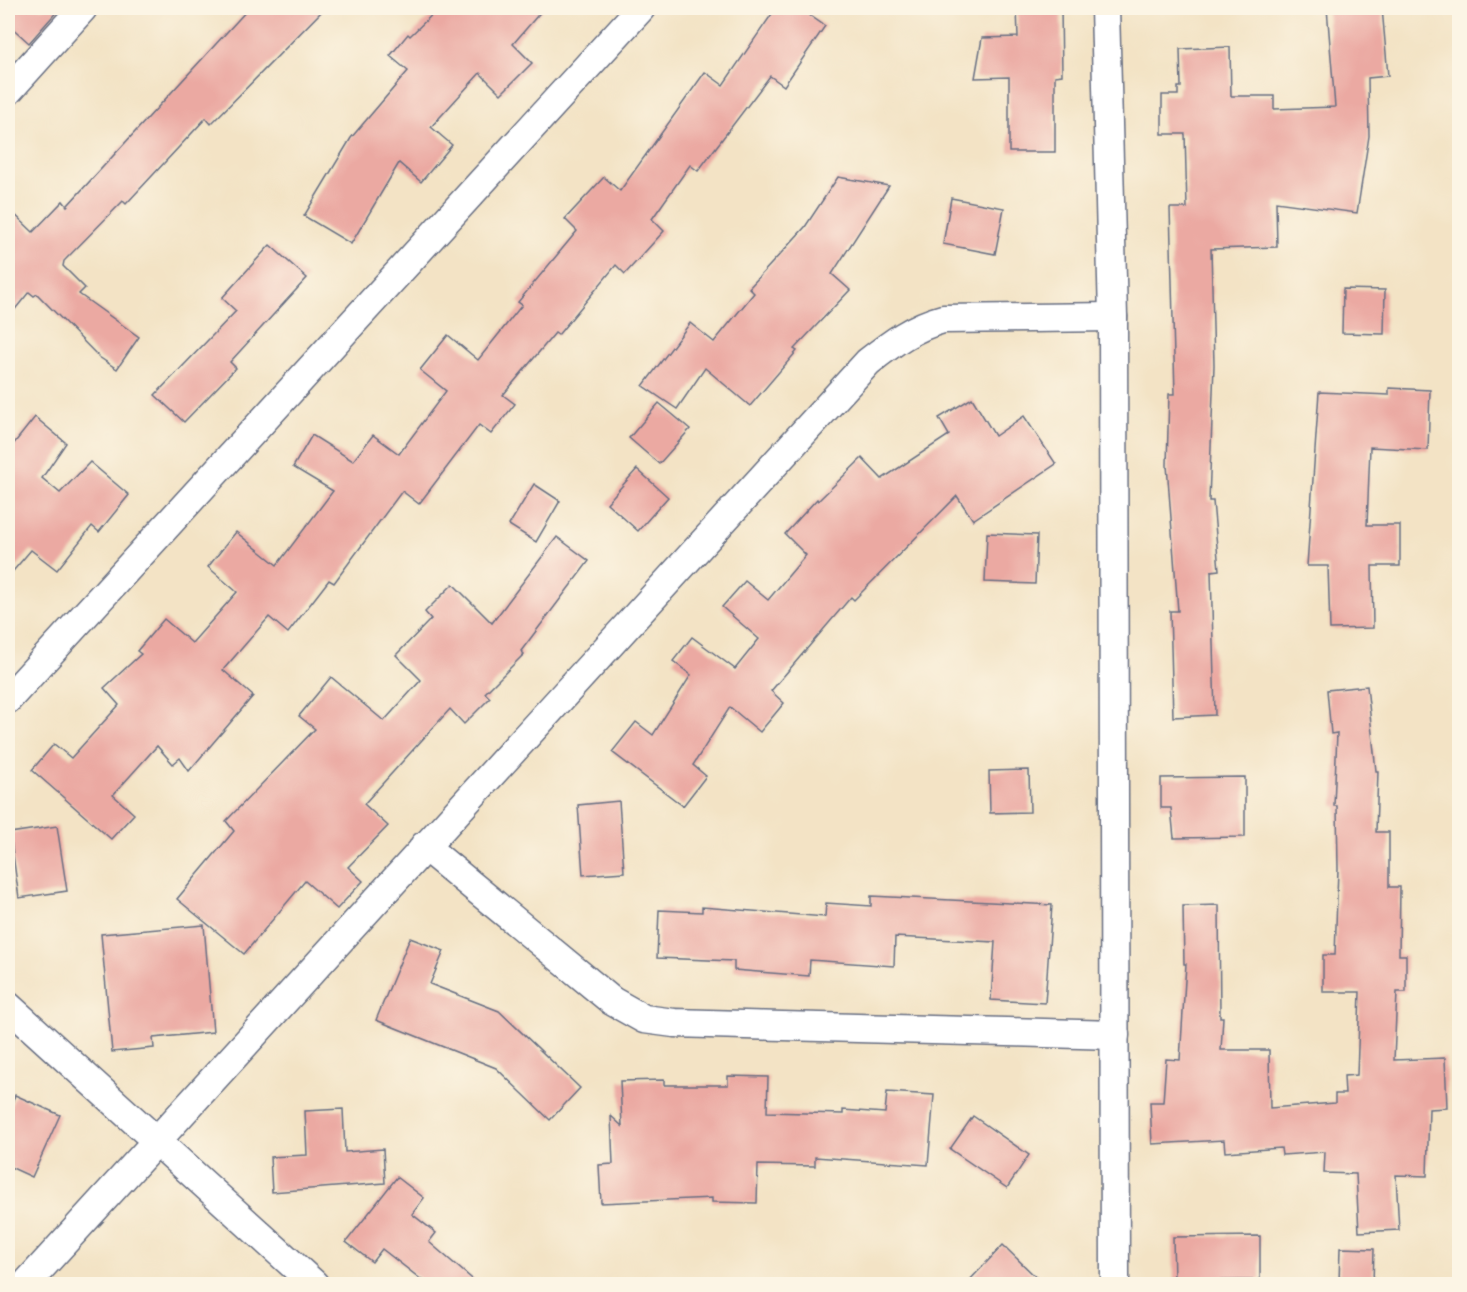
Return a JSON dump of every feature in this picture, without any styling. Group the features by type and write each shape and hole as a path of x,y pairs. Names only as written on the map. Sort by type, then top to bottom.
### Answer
{"street":[{"path":"8,91 83,8"},
{"path":"8,699 641,8"},
{"path":"1105,8 1113,317 1115,1284"},
{"path":"26,1284 868,362 902,335 922,325 943,319 1113,317"},
{"path":"424,846 612,1001 644,1018 674,1023 1115,1035"},
{"path":"8,1006 314,1284"}],"building":[{"path":"8,8 60,8 29,43 8,24"},
{"path":"249,8 325,8 211,124 206,118 126,204 123,201 64,261 63,266 85,288 79,294 139,337 117,369 99,357 37,294 34,296 29,292 8,318 8,208 33,232 63,201 67,206"},
{"path":"439,8 544,8 513,44 532,63 501,94 480,73 431,127 452,145 421,182 399,163 351,244 304,216 351,138 408,71 390,56 408,34 410,36"},
{"path":"776,8 799,8 825,26 784,86 770,76 698,171 690,165 652,219 664,231 625,274 616,265 558,335 555,333 503,395 515,404 491,434 479,425 419,504 402,491 334,583 329,580 288,633 269,617 223,670 253,696 189,771 180,758 173,764 157,746 113,795 134,814 111,839 32,770 54,744 71,758 119,705 104,688 141,654 137,651 164,619 192,643 237,592 208,567 236,532 277,565 333,491 293,467 312,435 353,461 373,435 399,454 446,391 420,370 448,335 478,360 522,305 518,302 577,231 565,219 604,177 620,191 705,72 723,85"},
{"path":"1017,8 1061,8 1062,75 1055,76 1055,152 1009,152 1009,77 975,78 982,38 1018,37"},
{"path":"1327,8 1382,8 1388,76 1368,78 1369,136 1357,213 1276,202 1277,247 1211,249 1214,365 1209,501 1213,501 1219,570 1211,571 1215,715 1173,717 1170,611 1178,611 1167,465 1169,394 1175,394 1170,208 1187,208 1185,134 1162,134 1162,95 1178,95 1178,87 1181,87 1180,49 1230,47 1231,96 1274,96 1274,109 1335,107"},
{"path":"838,177 889,186 832,274 850,290 794,349 797,351 750,406 705,368 677,409 643,386 690,323 714,342 754,293 749,288 805,227"},
{"path":"951,198 1004,208 995,254 943,244"},
{"path":"270,245 307,278 230,362 236,368 184,422 155,395 236,311 222,298"},
{"path":"1343,289 1385,290 1384,334 1342,333"},
{"path":"1389,388 1430,390 1428,450 1370,447 1367,525 1400,525 1400,566 1372,566 1373,628 1330,629 1328,566 1307,566 1319,392 1389,395"},
{"path":"972,398 995,436 1024,416 1056,464 973,520 957,496 854,600 851,597 771,691 784,703 760,732 730,707 693,765 706,776 683,806 612,752 636,722 653,735 691,675 673,661 692,637 735,669 759,639 722,607 745,581 768,600 806,555 785,534 817,499 818,501 862,458 882,479 949,435 939,418"},
{"path":"659,403 690,429 659,464 629,438"},
{"path":"35,417 66,443 42,478 60,493 90,462 129,495 99,532 92,526 57,570 31,550 8,577 8,451"},
{"path":"637,469 668,497 638,531 607,503"},
{"path":"534,484 560,501 536,542 509,525"},
{"path":"987,533 1037,535 1035,584 985,582"},
{"path":"557,537 589,561 521,651 524,654 485,693 490,698 464,724 450,709 364,804 388,826 348,867 363,881 337,909 305,881 244,954 177,899 234,831 226,821 315,729 299,716 331,677 384,721 421,680 396,655 431,619 425,612 453,584 492,623"},
{"path":"1367,686 1376,771 1378,771 1376,832 1389,832 1389,887 1400,887 1399,955 1406,955 1406,992 1397,992 1394,1060 1445,1058 1447,1108 1429,1109 1427,1176 1396,1175 1399,1230 1359,1232 1356,1174 1324,1173 1325,1152 1282,1155 1281,1148 1225,1152 1224,1140 1152,1144 1150,1102 1163,1102 1166,1059 1180,1060 1186,964 1184,964 1183,906 1219,905 1220,1017 1223,1017 1221,1050 1269,1050 1270,1108 1335,1103 1335,1094 1345,1094 1344,1076 1357,1075 1360,992 1323,992 1323,955 1335,955 1338,869 1337,806 1334,806 1337,733 1331,734 1327,690"},
{"path":"1029,770 1030,812 990,813 989,771"},
{"path":"1245,777 1245,837 1174,838 1171,808 1161,808 1161,778"},
{"path":"619,801 624,872 583,875 578,805"},
{"path":"57,826 67,891 19,898 10,833"},
{"path":"871,896 1052,905 1045,1003 991,1000 995,942 895,937 894,966 810,960 809,976 734,970 734,961 657,958 659,910 702,912 702,907 825,917 826,903 871,906"},
{"path":"204,925 213,1032 153,1038 154,1048 112,1052 101,934"},
{"path":"410,938 444,951 430,984 499,1011 580,1088 550,1120 496,1068 376,1020"},
{"path":"728,1076 768,1077 767,1112 843,1114 843,1110 885,1113 887,1092 934,1095 928,1165 815,1157 815,1166 758,1165 757,1203 712,1202 712,1198 601,1203 599,1165 613,1164 611,1116 622,1126 620,1081 664,1080 664,1085 728,1085"},
{"path":"15,1095 60,1115 32,1177 8,1166 8,1113"},
{"path":"343,1109 345,1152 383,1149 385,1183 272,1192 270,1157 307,1155 305,1111"},
{"path":"973,1116 1029,1155 1007,1188 950,1149"},
{"path":"397,1177 424,1198 412,1214 436,1233 429,1242 478,1284 427,1284 382,1249 372,1262 346,1242"},
{"path":"1260,1236 1260,1280 1174,1281 1173,1237"},
{"path":"1003,1245 1043,1284 966,1284"},
{"path":"1340,1248 1374,1249 1373,1284 1339,1284"}]}
